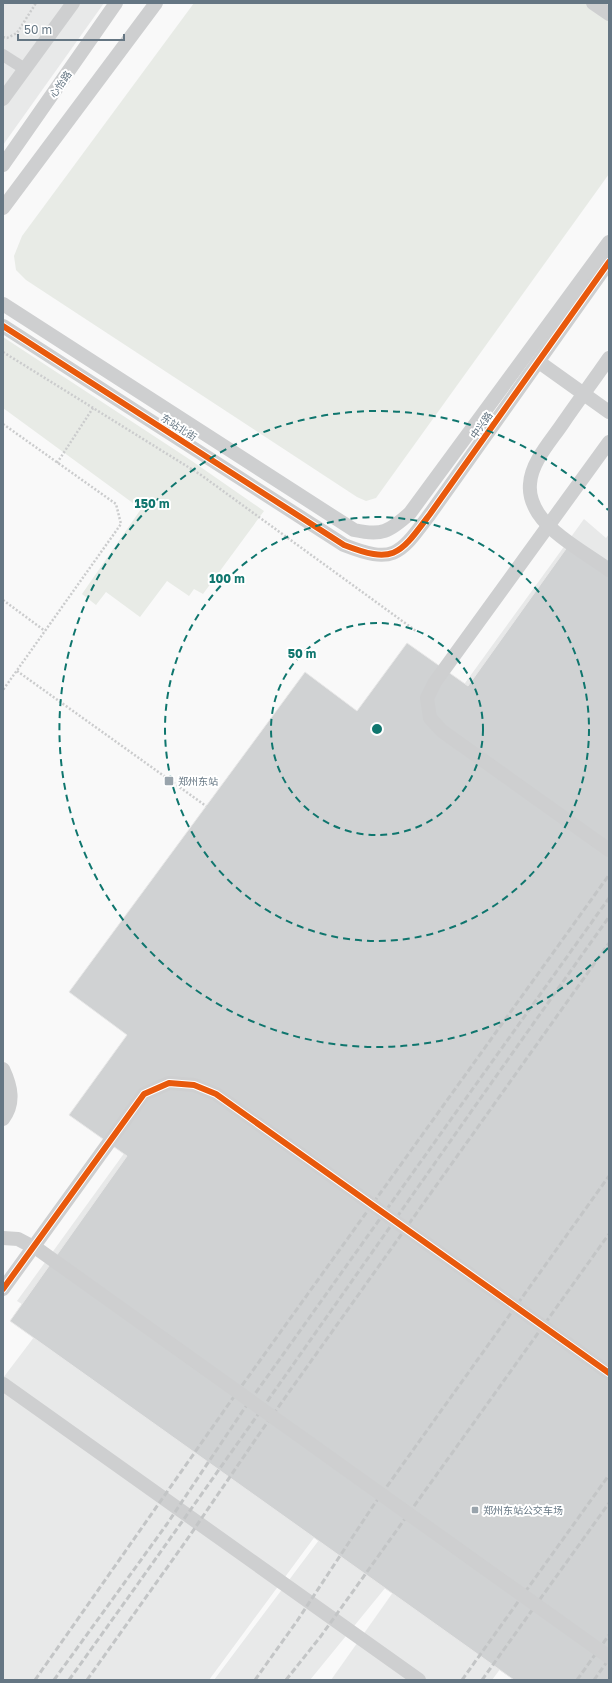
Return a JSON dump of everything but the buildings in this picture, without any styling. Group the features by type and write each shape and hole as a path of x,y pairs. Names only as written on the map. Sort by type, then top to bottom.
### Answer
{"street":[{"path":"3,99 73,3"},
{"name":"心怡路","path":"3,165 116,3"},
{"path":"3,208 156,3"},
{"path":"593,3 609,14"},
{"path":"3,55 25,69"},
{"name":"中兴路","path":"354,530 373,534 383,532 396,526 410,513 609,242"},
{"name":"中兴路","path":"344,545 366,554 381,555 395,553 407,544 539,362 609,262"},
{"name":"东站北街","path":"3,304 354,530"},
{"name":"东站北街","path":"3,326 344,545"},
{"path":"609,358 544,450 532,474 530,483 530,492 534,507 544,521 561,537 609,570"},
{"path":"539,362 609,412"},
{"path":"609,442 435,682 428,698 430,718 442,731 609,850"},
{"path":"3,1069 8,1078 11,1091 10,1106 5,1117"},
{"path":"3,1289 144,1094 169,1083 194,1085 216,1094 609,1373"},
{"path":"3,1238 18,1239 39,1250 609,1657"},
{"path":"3,1384 419,1680"}],"path":[{"path":"3,44 7,38 16,33 36,3"},
{"path":"3,37 7,38"},
{"path":"3,352 202,475 416,631"},
{"path":"57,462 93,408"},
{"path":"3,424 116,504 121,524 3,690"},
{"path":"3,600 45,631"},
{"path":"17,671 206,806"}],"shaded area":[{"path":"3,3 104,3 3,145"},
{"path":"194,3 609,3 609,174 376,498 366,501 357,497 26,280 16,270 14,256 22,236"},
{"path":"3,337 189,459 264,511 203,594 194,589 189,596 167,581 140,617 106,592 96,605 82,594 141,509 3,408"},
{"name":"郑州东站","path":"584,519 606,538 609,534 609,1125 336,1508 209,1680 3,1680 3,1378 47,1320 17,1301"},
{"path":"340,1512 408,1560 310,1680 214,1680"},
{"path":"413,1564 521,1641 492,1680 331,1680"}],"railway":[{"path":"35,1680 228,1405 609,875"},
{"path":"54,1680 167,1524 242,1412 609,898"},
{"path":"69,1680 205,1490 609,917"},
{"path":"87,1680 186,1541 262,1430 609,943"},
{"path":"255,1680 297,1621 373,1506 609,1176"},
{"path":"286,1680 321,1636 609,1234"},
{"path":"462,1680 609,1475"},
{"path":"482,1680 609,1503"},
{"path":"577,1680 609,1635"},
{"path":"594,1680 609,1659"}],"cycle path":[{"path":"3,326 344,545 361,551 386,555 403,547 420,528 609,262"},
{"path":"3,1289 144,1094 169,1083 194,1085 216,1094 609,1373"}],"place":[{"name":"郑州东站","path":"169,781"},
{"name":"郑州东站公交车场","path":"475,1510"}]}
